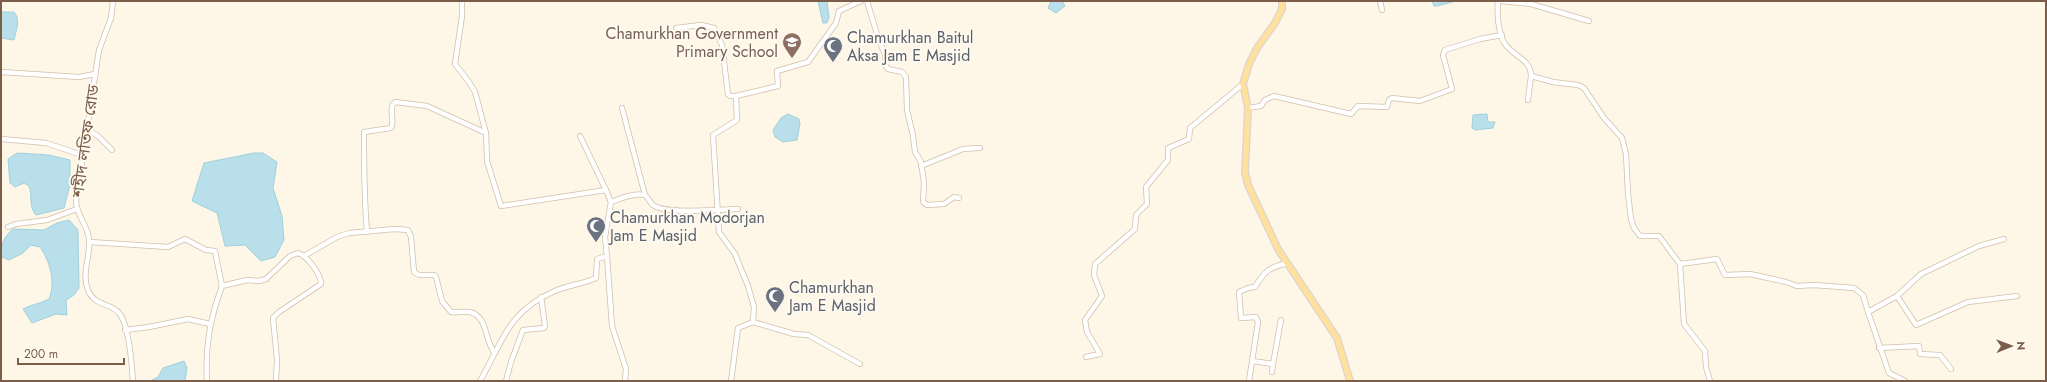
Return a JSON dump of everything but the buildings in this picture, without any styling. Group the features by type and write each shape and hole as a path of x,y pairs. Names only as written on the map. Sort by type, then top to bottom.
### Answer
{"main road":[{"path":"1282,1 1282,9 1275,23 1257,48 1249,64 1243,84 1248,108 1244,158 1248,185 1278,249 1337,338 1350,381"}],"street":[{"name":"শহীদ লতিফ রোড","path":"113,1 111,18 99,50 82,155 77,195 77,209 89,233 90,242 85,276 88,290 99,304 114,308 119,313 125,330 133,381"},
{"path":"462,1 462,16 455,64 475,92 486,133 487,161 501,206 606,190"},
{"path":"676,28 701,25 714,28 722,46 728,94 730,96 736,96 778,86 777,71 808,62 836,23 839,11 861,1"},
{"path":"867,1 879,41 885,54 885,65 888,69 902,72 906,77 907,110 915,152 921,166 924,183 925,205 944,204 954,197 959,198"},
{"path":"1380,1 1382,10"},
{"path":"1498,1 1502,35 1506,45 1529,65 1531,76 1528,100"},
{"path":"1502,1 1531,4 1589,21"},
{"path":"1248,108 1261,106 1265,100 1274,96 1351,114 1358,106 1387,107 1389,100 1392,98 1420,101 1452,89 1443,55 1445,50 1480,39 1502,35"},
{"path":"1,72 78,77 95,74"},
{"path":"1531,76 1552,82 1578,85 1584,88 1604,118 1622,138 1625,145 1628,194 1634,228 1640,236 1659,236 1680,264 1684,324 1705,351 1706,367 1710,381"},
{"path":"1086,357 1100,354 1087,332 1085,320 1102,296 1094,276 1095,264 1135,230 1136,215 1147,204 1146,187 1154,175 1168,160 1168,148 1189,138 1190,128 1243,84"},
{"path":"736,96 737,120 713,135 717,210 719,232 738,261 752,297 754,307 753,322"},
{"path":"367,232 363,162 365,149 364,132 391,128 393,124 391,113 395,102 427,106 486,133"},
{"path":"622,108 645,195 654,206 692,211 738,209"},
{"path":"86,129 98,136 112,150"},
{"path":"580,136 611,202 605,237 612,326 626,369 626,381"},
{"path":"1,139 46,143 82,155"},
{"path":"921,166 963,149 980,148"},
{"path":"611,202 627,196 645,195"},
{"path":"8,227 16,224 47,220 77,209"},
{"path":"304,256 344,234 395,229 408,230 411,237 414,272 419,275 434,275 436,277 442,301 451,312 468,312 477,316 483,324 490,348 495,353"},
{"path":"90,242 168,247 174,245 179,240 185,239 206,250 215,252 222,286 210,324 206,348 207,381"},
{"path":"1868,312 1897,296 1921,274 1979,246 2004,239"},
{"path":"222,286 247,280 259,281 266,279 290,256 298,253 304,256 320,277 321,284 275,315 273,318 277,360 276,381"},
{"path":"480,381 514,319 541,297 595,278 597,259 607,256"},
{"path":"1680,264 1717,259 1725,275 1750,274 1797,286 1814,285 1854,288 1863,295 1889,373 1905,381"},
{"path":"1248,381 1258,319 1256,317 1241,318 1239,292 1255,287 1267,270 1273,266 1287,263"},
{"path":"1897,296 1916,325 1968,302 2016,296"},
{"path":"506,381 510,362 523,330 544,328 545,326 541,297"},
{"path":"125,330 149,327 188,318 210,324"},
{"path":"1272,372 1281,320"},
{"path":"731,381 738,328 753,322 794,334 808,335 860,364"},
{"path":"1880,348 1919,346 1920,354 1940,354 1951,369"},
{"path":"1252,361 1273,364"}],"water":[{"path":"818,1 827,1 829,17 827,23 823,23"},
{"path":"1051,1 1062,1 1065,6 1056,13 1048,8"},
{"path":"1432,1 1456,1 1434,6"},
{"path":"1,12 14,12 16,15 17,25 14,40 1,38"},
{"path":"788,114 799,119 800,124 797,140 783,142 775,137 773,130 781,118"},
{"path":"1487,114 1488,122 1495,122 1493,128 1475,130 1472,128 1473,115"},
{"path":"17,153 49,155 70,160 70,185 64,208 36,215 31,205 29,186 24,183 15,187 10,183 8,159"},
{"path":"254,153 263,153 277,162 273,188 282,216 284,240 275,257 261,261 245,245 225,246 217,213 192,201 204,163"},
{"path":"69,220 78,230 79,288 74,295 66,300 67,315 56,314 32,323 23,309 49,299 52,279 47,259 40,247 31,245 23,253 9,260 2,257 3,241 13,229 44,230 57,223"},
{"path":"184,361 187,368 185,381 150,381 158,377 163,368"}],"place":[{"name":"Chamurkhan Government Primary School","path":"792,59"},
{"name":"Chamurkhan Baitul Aksa Jam E Masjid","path":"833,63"},
{"name":"Chamurkhan Modorjan Jam E Masjid","path":"596,243"},
{"name":"Chamurkhan Jam E Masjid","path":"775,313"}]}
